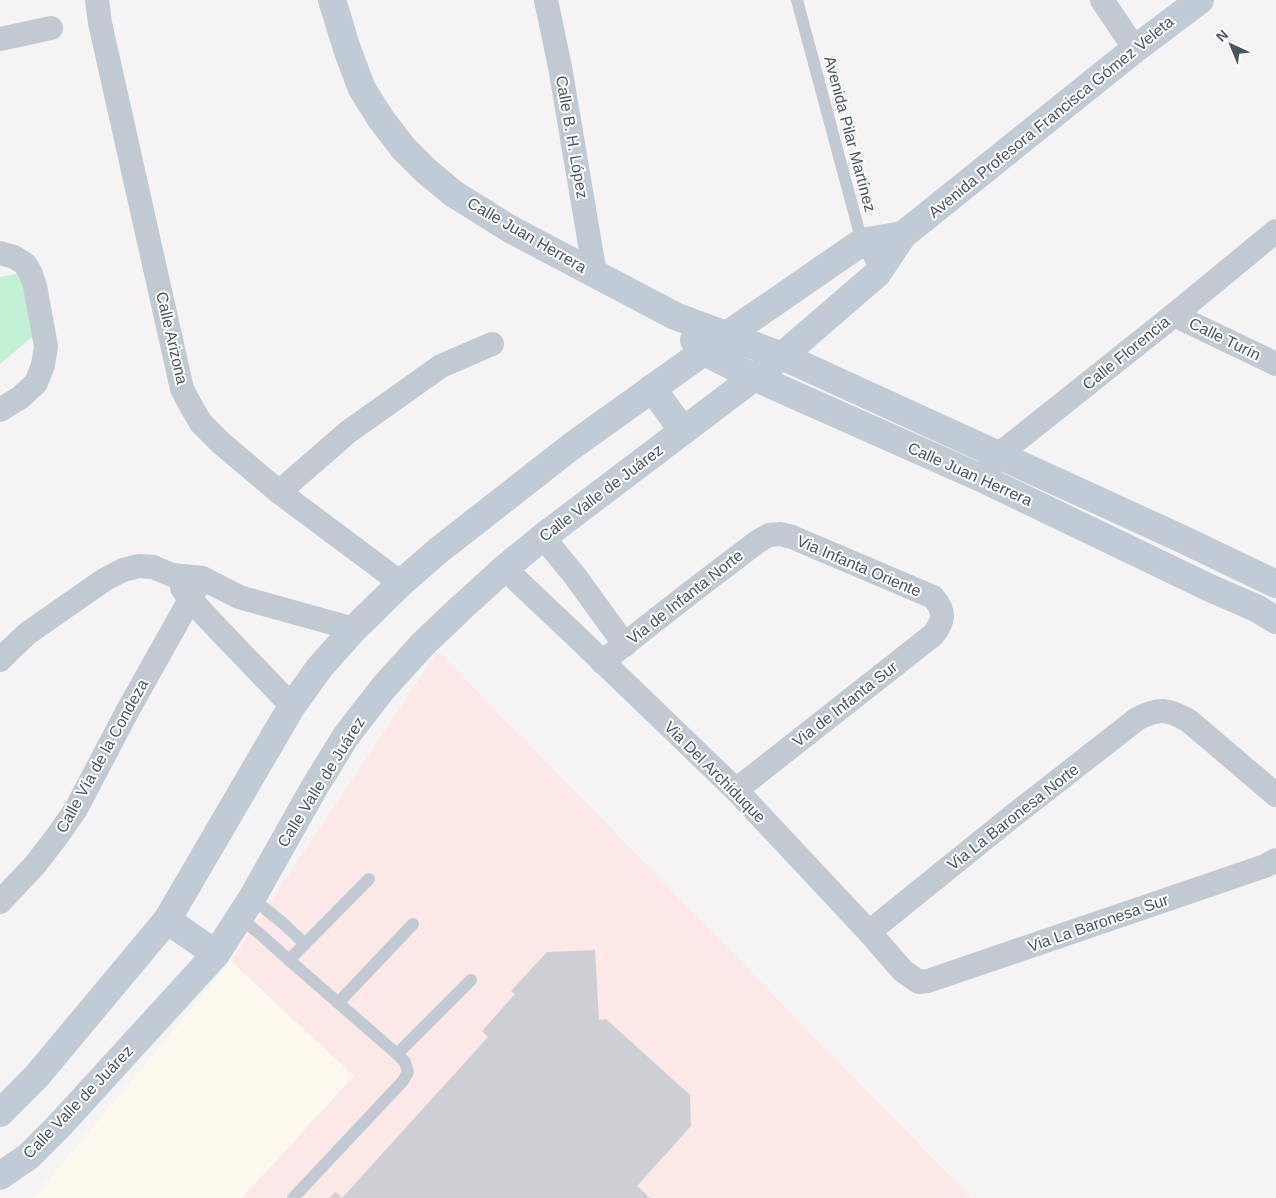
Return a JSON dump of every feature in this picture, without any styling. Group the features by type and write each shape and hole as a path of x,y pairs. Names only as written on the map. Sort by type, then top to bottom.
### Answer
{"street":[{"name":"Calle Arizona","path":"97,0 100,22 182,389 190,406 201,423 221,443 279,492 400,583"},
{"name":"Calle Juan Herrera","path":"332,0 362,89 404,149 424,170 454,194 510,229 675,316 782,356 1180,538 1276,584"},
{"name":"Calle B. H. López","path":"546,0 560,67 595,274"},
{"path":"1102,0 1135,49"},
{"name":"Avenida Profesora Francisca Gómez Veleta","path":"782,356 877,274 904,235 1135,49 1200,0"},
{"path":"0,38 50,28"},
{"name":"Calle Florencia","path":"981,478 998,455 1276,231"},
{"name":"Avenida Profesora Francisca Gómez Veleta","path":"727,335 862,242 904,235"},
{"path":"0,253 14,257 25,264 31,274 46,346 43,364 36,383 21,397 0,410"},
{"name":"Calle Turín","path":"1174,314 1276,364"},
{"name":"Calle Juan Herrera","path":"675,316 704,352 754,377 981,478 1212,589 1256,608 1276,620"},
{"path":"0,1113 36,1077 167,920 292,706 320,667 354,629 400,583 496,505 572,446 727,335"},
{"path":"279,492 348,432 441,366 492,344"},
{"name":"Calle Valle de Juárez","path":"0,1176 29,1156 58,1127 216,954 246,908 314,788 346,736 384,687 423,644 505,568 543,537 782,356"},
{"path":"652,388 683,431"},
{"name":"Via Infanta Oriente","path":"769,535 780,534 792,537 926,594 938,603 942,611"},
{"name":"Via de Infanta Norte","path":"602,662 718,571 769,535"},
{"path":"543,537 575,576 625,645"},
{"path":"0,660 28,633 104,580 139,566 153,567 172,575 202,578 239,597 354,629"},
{"name":"Via Del Archiduque","path":"505,568 736,790 903,970 919,982"},
{"path":"172,575 190,599 292,706"},
{"name":"Calle Vía de la Condeza","path":"0,902 35,865 76,809 128,710 202,578"},
{"name":"Via de Infanta Sur","path":"736,790 932,635 940,626 942,611"},
{"name":"Via La Baronesa Norte","path":"869,932 1009,819 1137,719 1148,713 1162,710 1176,714 1189,721 1276,795"},
{"name":"Via La Baronesa Sur","path":"919,982 946,975 1265,866 1276,860"},
{"path":"167,920 216,954"}],"lane":[{"name":"Avenida Pilar Martínez","path":"797,0 862,242 877,274"},
{"path":"289,960 368,879"},
{"path":"246,908 285,925 305,944"},
{"path":"246,908 260,934 397,1054 405,1062 408,1072 403,1081 293,1198"},
{"path":"338,1003 413,924"},
{"path":"397,1054 471,980"}],"shaded area":[{"path":"438,651 971,1198 242,1198 354,1076 231,961"},
{"path":"231,961 354,1076 242,1198 31,1198 36,1195"}],"green space":[{"path":"22,273 37,333 0,364 0,277"}],"building":[{"path":"595,950 599,1020 606,1019 690,1095 691,1126 637,1186 650,1198 342,1198 488,1037 482,1031 515,994 511,991 547,952"},
{"path":"335,1192 342,1198 330,1198"}]}
